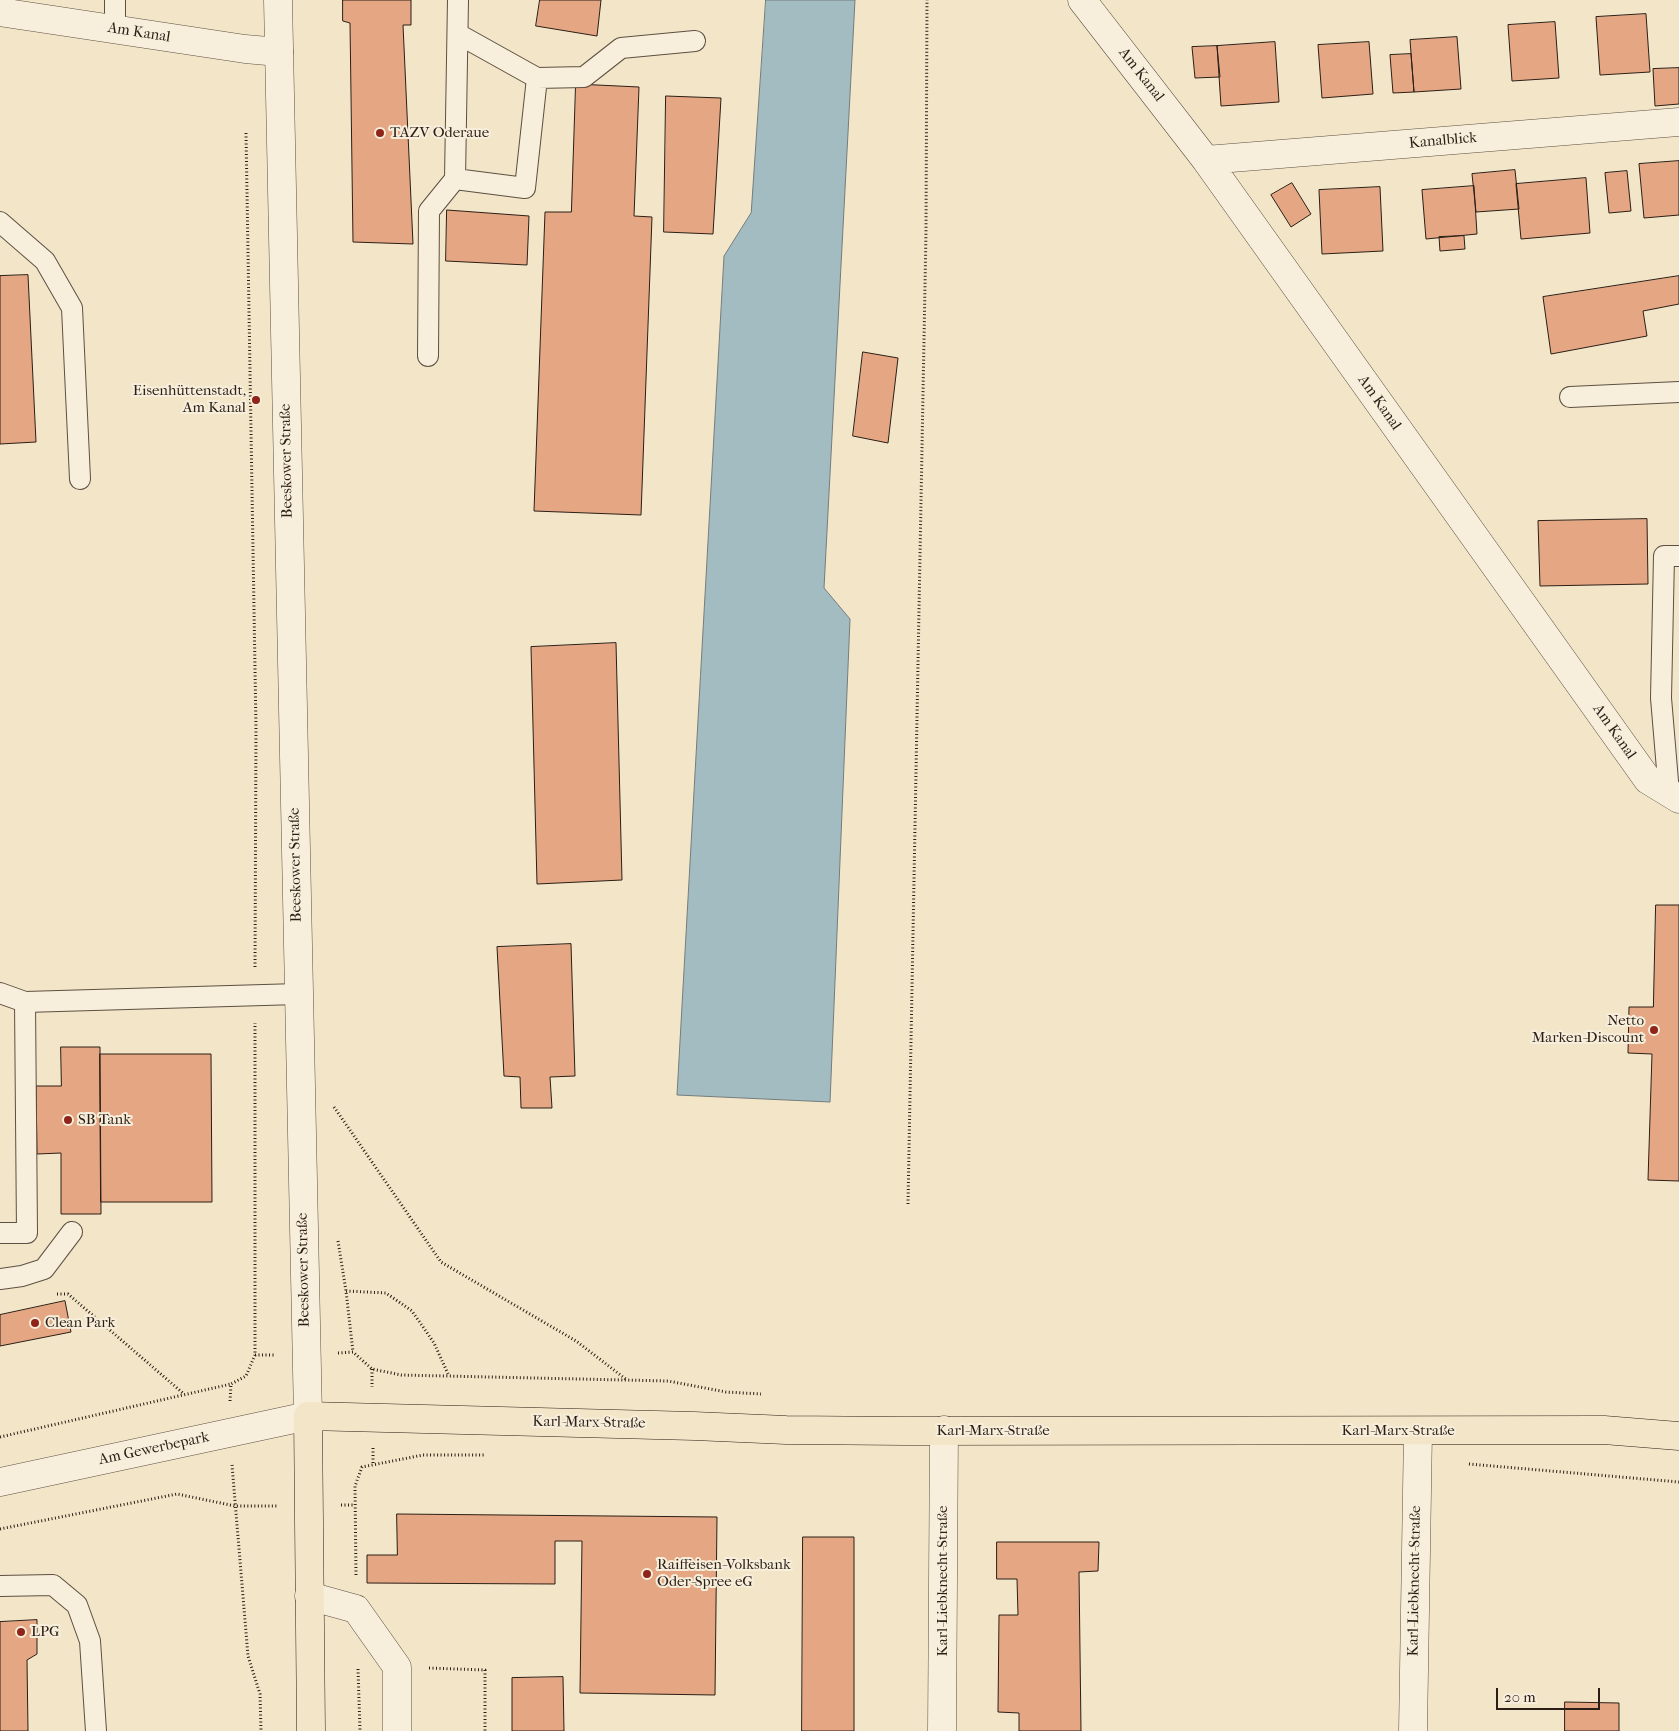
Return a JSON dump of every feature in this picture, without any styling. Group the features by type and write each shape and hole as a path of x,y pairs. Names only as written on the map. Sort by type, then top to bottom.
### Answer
{"main road":[{"name":"Karl-Marx-Straße","path":"308,1416 786,1430 1604,1430 1679,1436"},
{"name":"Beeskower Straße","path":"308,1416 311,1731"}],"street":[{"name":"Beeskower Straße","path":"278,0 308,1416"},
{"name":"Am Kanal","path":"1082,0 1206,160 1648,780 1674,796"},
{"name":"Am Kanal","path":"0,12 279,52"},
{"name":"Kanalblick","path":"1206,160 1679,122"},
{"name":"Am Gewerbepark","path":"0,1482 308,1416"},
{"name":"Karl-Liebknecht-Straße","path":"942,1731 944,1430"},
{"name":"Karl-Liebknecht-Straße","path":"1412,1731 1418,1431"},
{"path":"309,1596 356,1609 397,1667 397,1731"}],"lane":[{"path":"115,0 115,29"},
{"path":"428,356 428,211 455,179 458,0"},
{"path":"458,34 537,78 584,77 621,48 695,42"},
{"path":"455,179 525,188 537,78"},
{"path":"0,222 45,261 72,308 80,479"},
{"path":"1570,397 1679,392"},
{"path":"1674,796 1661,698 1664,556 1679,556"},
{"path":"0,993 25,1002 298,994"},
{"path":"0,1233 27,1233 25,1002"},
{"path":"0,1279 22,1276 44,1269 72,1232"},
{"path":"0,1586 53,1584 77,1605 90,1641 96,1731"}],"path":[{"path":"908,1204 926,242 927,0"},
{"path":"0,1437 231,1384 246,1376 255,1355 256,728 246,128"},
{"path":"331,1104 441,1262 576,1341 628,1380"},
{"path":"337,1232 353,1352 372,1369 401,1375 668,1381 726,1392 765,1395"},
{"path":"346,1291 386,1292 412,1311 434,1343 449,1376"},
{"path":"48,1294 68,1294 184,1395"},
{"path":"231,1384 229,1433 235,1506 248,1656 260,1694 260,1731"},
{"path":"356,1609 355,1486 362,1467 373,1465"},
{"path":"0,1529 177,1494 235,1506"},
{"path":"397,1667 485,1670 485,1731"}],"water":[{"path":"766,0 855,0 824,588 850,619 830,1102 677,1095 724,256 751,213"}],"building":[{"name":"TAZV Oderaue","path":"343,0 411,0 411,25 403,25 413,244 353,242 350,23 343,21"},
{"path":"540,0 601,0 597,36 536,26"},
{"path":"1646,14 1650,72 1600,75 1596,17"},
{"path":"1555,22 1559,78 1512,81 1508,25"},
{"path":"1457,37 1461,89 1414,92 1410,40"},
{"path":"1275,42 1279,102 1221,106 1217,46"},
{"path":"1369,42 1373,94 1322,98 1318,45"},
{"path":"1217,46 1220,77 1195,78 1192,47"},
{"path":"1411,54 1414,92 1393,93 1390,55"},
{"path":"1679,68 1679,104 1655,106 1653,69"},
{"path":"576,84 639,87 634,216 652,217 641,515 534,511 545,212 571,212"},
{"path":"666,96 721,98 713,234 664,232"},
{"path":"1679,161 1679,215 1644,218 1639,164"},
{"path":"1515,170 1519,209 1476,212 1472,174"},
{"path":"1627,171 1631,211 1609,213 1605,173"},
{"path":"1586,178 1590,233 1521,239 1516,184"},
{"path":"1292,183 1311,214 1291,227 1271,195"},
{"path":"1474,186 1477,234 1426,239 1422,190"},
{"path":"1380,187 1383,251 1322,254 1319,190"},
{"path":"447,210 529,216 527,265 446,261"},
{"path":"1464,236 1465,249 1440,251 1439,237"},
{"path":"28,275 36,442 0,444 0,276"},
{"path":"1679,276 1679,304 1643,311 1647,336 1551,354 1543,297"},
{"path":"863,352 898,358 888,443 853,436"},
{"path":"1647,519 1648,584 1540,586 1538,521"},
{"path":"616,643 622,880 537,884 531,647"},
{"name":"Netto Marken-Discount","path":"1656,905 1679,905 1679,1181 1648,1180 1652,1054 1628,1053 1629,1007 1653,1007"},
{"path":"571,944 575,1076 550,1077 552,1108 521,1108 520,1077 504,1076 497,947"},
{"name":"SB Tank","path":"61,1047 100,1047 101,1214 61,1214 61,1153 37,1154 36,1086 61,1086"},
{"path":"100,1054 211,1054 212,1202 101,1202"},
{"name":"Clean Park","path":"65,1301 71,1332 0,1346 0,1315"},
{"path":"397,1514 717,1517 715,1695 580,1693 582,1541 555,1541 555,1584 367,1583 367,1555 397,1555"},
{"path":"803,1537 854,1537 854,1731 802,1731"},
{"path":"997,1542 1099,1542 1098,1571 1079,1572 1081,1731 1019,1731 1019,1713 998,1712 999,1615 1018,1615 1017,1579 997,1579"},
{"path":"37,1620 37,1654 27,1660 28,1731 0,1731 0,1622"},
{"path":"563,1677 564,1731 512,1731 512,1678"},
{"path":"1565,1702 1619,1703 1619,1731 1565,1731"}],"place":[{"name":"TAZV Oderaue","path":"380,133"},
{"name":"Eisenhüttenstadt, Am Kanal","path":"256,400"},
{"name":"Netto Marken-Discount","path":"1654,1030"},
{"name":"SB Tank","path":"68,1120"},
{"name":"Clean Park","path":"35,1323"},
{"name":"Raiffeisen-Volksbank Oder-Spree eG","path":"647,1574"},
{"name":"LPG","path":"21,1632"}]}
